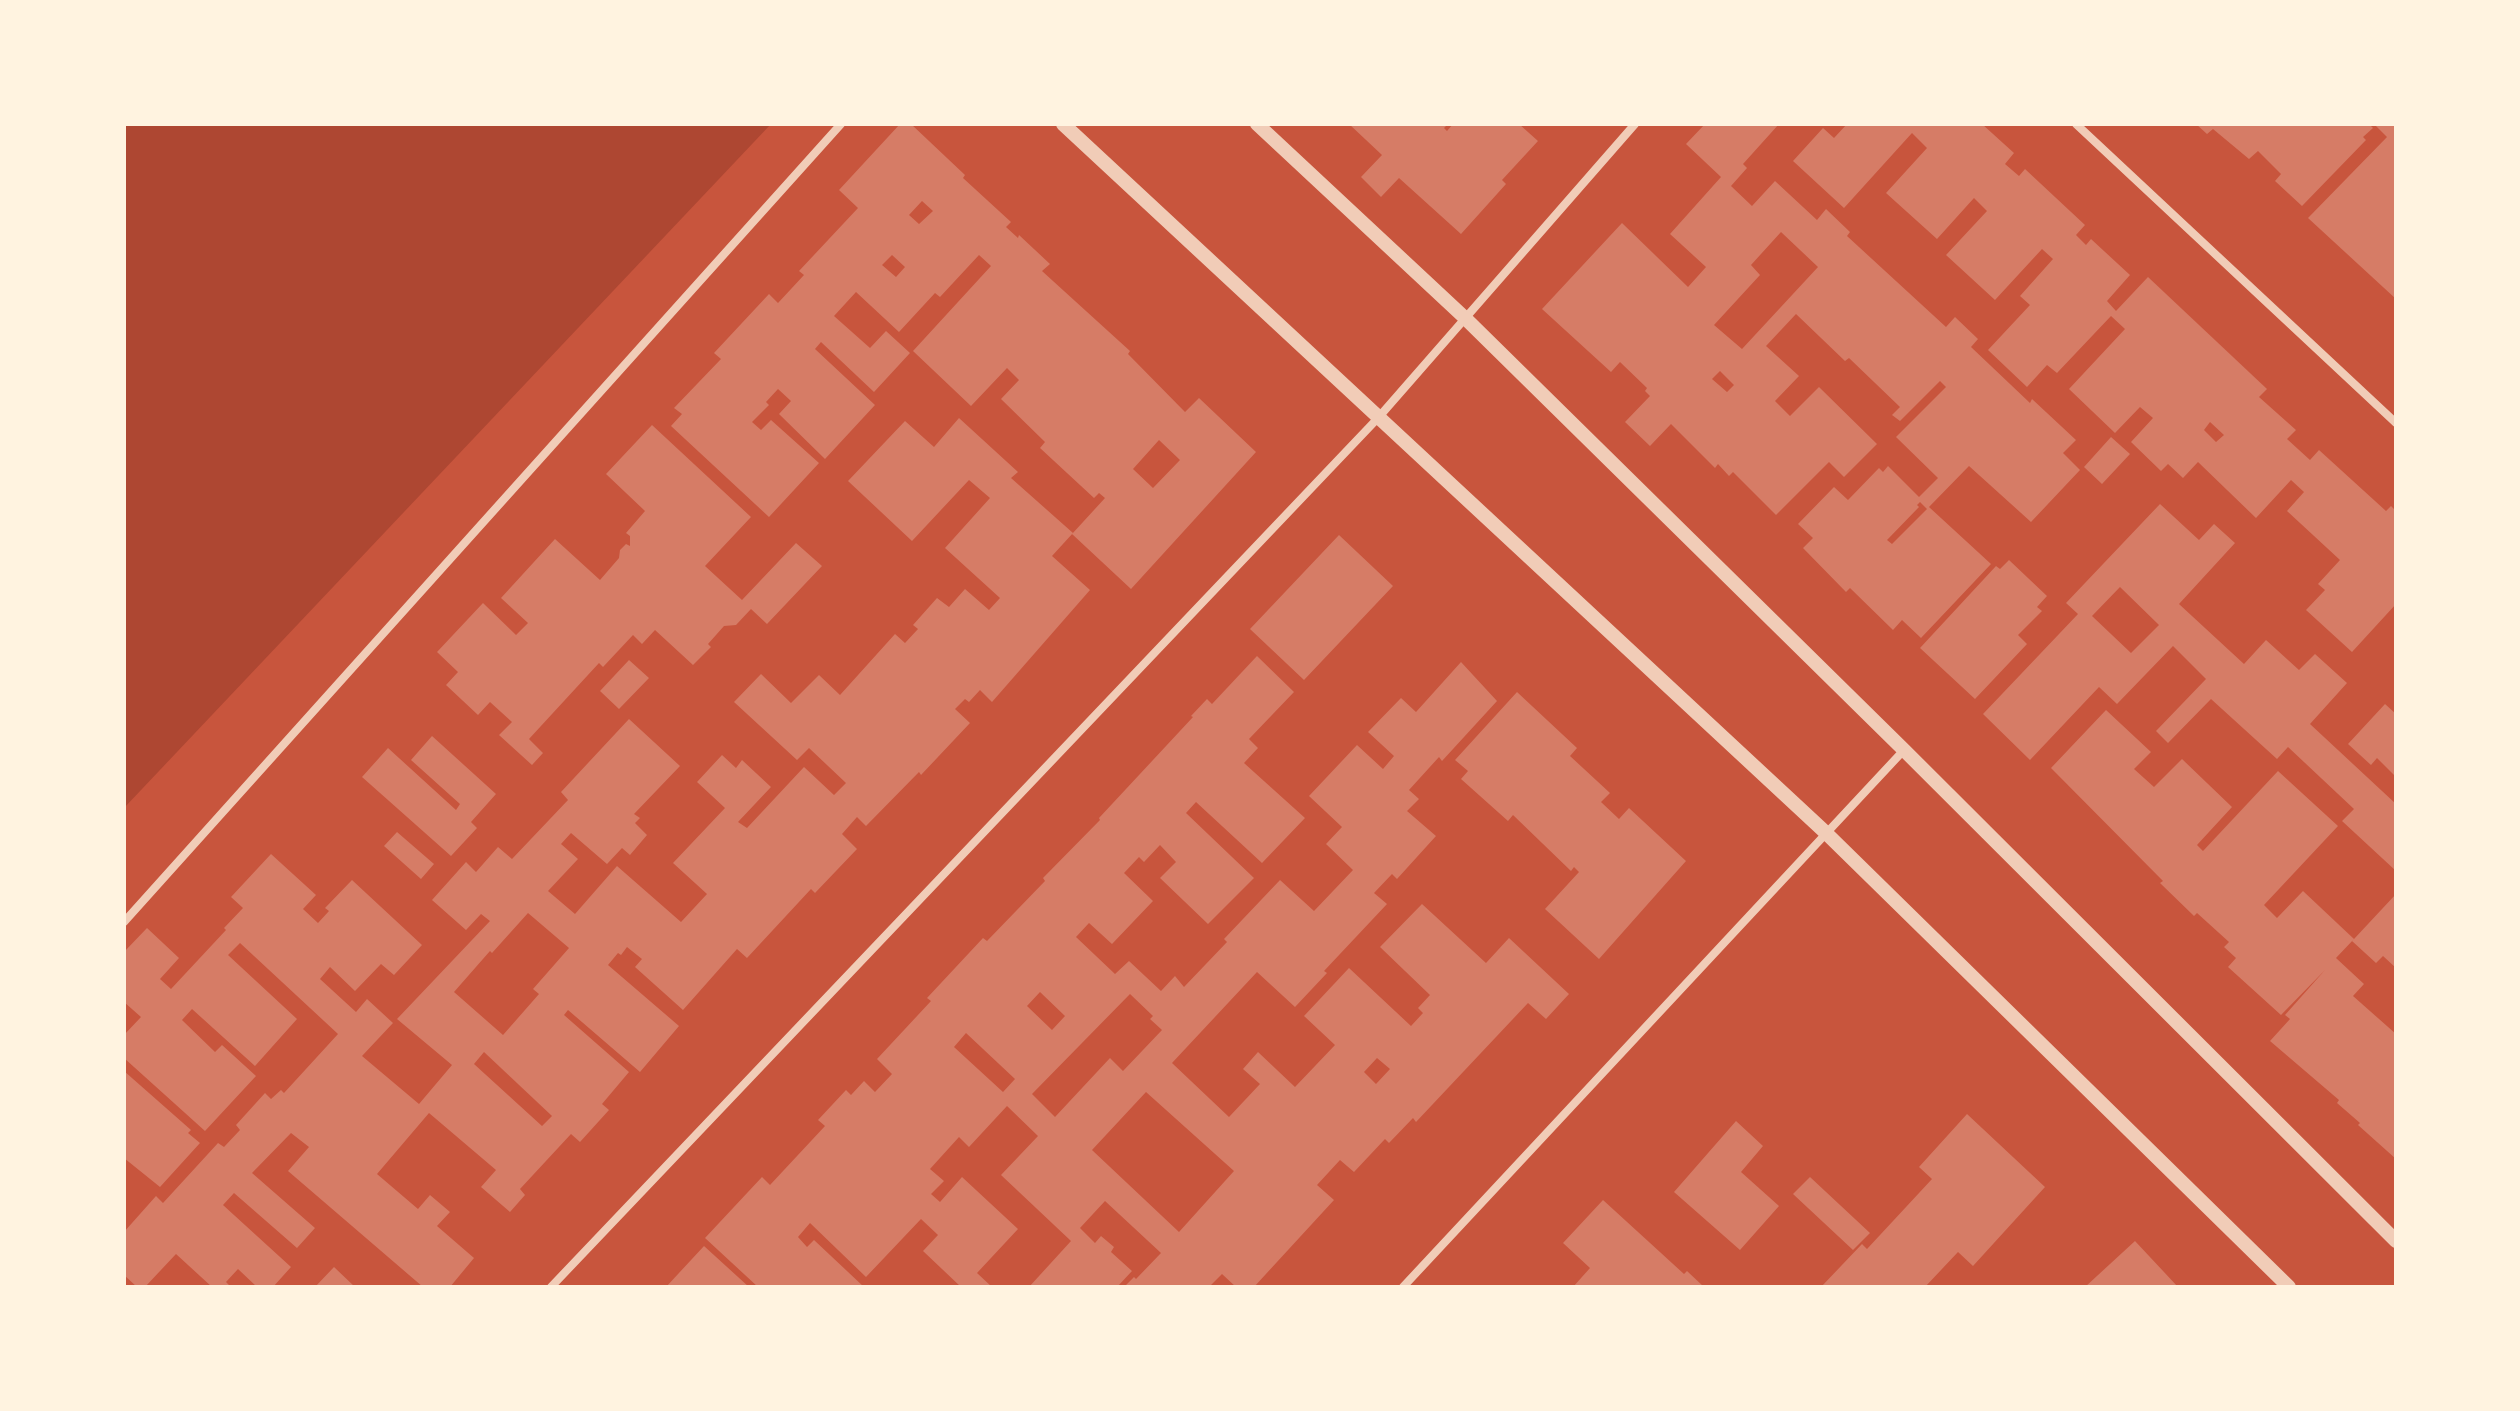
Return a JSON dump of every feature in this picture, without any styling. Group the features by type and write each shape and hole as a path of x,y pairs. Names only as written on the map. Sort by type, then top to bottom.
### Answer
{"street":[{"path":"124,922 841,124"},
{"path":"1063,124 1825,832 2289,1287"},
{"path":"1257,124 1465,318 2396,1241"},
{"path":"551,1287 1378,418 1635,124"},
{"path":"2076,124 2396,423"},
{"path":"1403,1287 1904,750"}],"shaded area":[{"path":"124,124 771,124 124,808"}],"building":[{"path":"900,124 911,124 1011,222 1006,227 1050,264 1042,271 1130,351 1128,354 1185,412 1199,398 1256,452 1131,589 1072,534 1105,498 1099,493 1094,498 1040,448 1045,442 1001,399 1019,380 1007,368 971,406 913,351 991,266 979,255 940,297 935,293 899,332 856,292 834,316 870,348 886,331 910,353 874,392 821,342 815,349 875,405 825,459 779,414 791,401 778,389 766,402 769,405 752,422 761,430 771,420 819,463 769,517 671,426 682,414 674,408 721,359 714,353 769,294 778,303 804,275 799,271 858,208 839,190","holes":["922,201 933,211 919,224 909,215","892,255 905,267 896,277 882,265","1159,440 1180,460 1153,488 1133,469"]},
{"path":"1349,124 1448,124 1444,128 1447,131 1453,124 1519,124 1538,141 1502,180 1506,184 1461,234 1399,178 1381,197 1361,177 1382,155"},
{"path":"1705,124 1779,124 1743,164 1747,168 1731,186 1752,206 1775,181 1817,220 1826,209 1850,232 1847,236 1946,327 1955,317 1978,339 1971,347 2030,403 2032,399 2076,440 2063,453 2080,470 2031,522 1969,466 1929,507 1991,564 1921,638 1902,620 1893,630 1850,588 1846,592 1803,548 1813,538 1798,524 1834,487 1848,500 1879,468 1883,472 1888,466 1919,497 1938,478 1896,437 1946,387 1940,381 1900,421 1892,415 1900,407 1849,358 1845,361 1796,314 1766,346 1799,376 1775,401 1790,416 1819,387 1877,444 1844,477 1829,462 1776,515 1733,472 1729,476 1718,464 1715,468 1671,424 1650,446 1625,422 1650,396 1645,391 1647,388 1620,362 1611,372 1542,309 1622,223 1688,287 1706,267 1670,234 1721,177 1686,144","holes":["1781,232 1818,267 1742,349 1714,325 1760,275 1751,265","1720,371 1734,385 1727,392 1712,379","1920,502 1927,509 1892,544 1887,540 1919,507"]},
{"path":"1847,124 1982,124 2014,153 2005,164 2019,176 2025,169 2085,225 2076,235 2086,245 2091,239 2130,275 2107,301 2116,311 2148,277 2267,389 2259,397 2296,430 2287,439 2310,460 2319,450 2386,511 2391,506 2396,511 2396,604 2352,652 2306,610 2325,590 2318,584 2340,560 2287,511 2304,492 2291,480 2256,518 2198,462 2183,478 2168,464 2161,471 2131,442 2153,418 2140,407 2115,433 2069,389 2125,329 2111,316 2057,373 2047,365 2027,387 1988,350 2030,305 2020,296 2053,259 2042,249 1995,300 1946,255 1987,211 1974,198 1937,239 1886,193 1927,148 1912,133 1844,208 1793,161 1823,128 1834,138","holes":["2210,422 2224,435 2216,442 2204,430"]},
{"path":"2196,124 2369,124 2373,128 2363,137 2366,140 2302,206 2275,181 2281,174 2258,151 2249,159 2213,129 2207,134"},
{"path":"2374,124 2396,124 2396,299 2308,218 2387,137"},
{"path":"959,418 1018,472 1011,478 1073,533 1052,556 1090,590 992,702 980,690 969,702 965,699 955,709 970,723 921,775 919,772 866,826 857,817 842,834 857,849 815,893 811,889 747,958 737,949 683,1010 635,967 642,959 627,947 621,955 618,953 608,965 679,1026 640,1072 568,1010 564,1015 629,1072 602,1104 609,1110 580,1142 571,1134 520,1189 525,1195 510,1212 481,1187 496,1170 429,1113 377,1174 418,1209 430,1195 450,1212 437,1226 474,1258 450,1287 423,1287 288,1171 309,1147 291,1133 252,1173 315,1228 297,1248 234,1193 223,1205 291,1267 273,1287 257,1287 238,1269 226,1282 231,1287 212,1287 176,1254 145,1287 137,1287 124,1275 124,1232 156,1196 163,1203 218,1143 224,1147 240,1130 236,1125 265,1093 271,1099 281,1090 284,1093 338,1034 240,943 228,955 297,1019 255,1066 192,1009 182,1020 215,1052 222,1045 256,1076 205,1131 124,1058 124,1035 141,1017 124,1002 124,952 147,928 179,958 160,979 171,989 243,908 231,897 271,854 316,895 303,909 318,923 329,911 325,908 352,880 422,945 394,975 381,964 355,991 330,967 320,979 356,1012 367,999 393,1023 362,1056 419,1104 452,1065 397,1019 490,921 481,914 466,930 432,900 466,862 476,872 498,847 512,859 568,800 561,792 629,719 680,766 634,814 640,818 635,823 647,835 630,855 622,848 607,864 571,833 561,844 578,859 548,891 575,914 617,866 681,922 707,894 673,863 725,808 697,782 722,755 736,768 742,760 771,787 738,822 747,828 804,767 834,795 846,783 809,748 797,760 734,702 761,674 791,703 819,675 840,695 895,634 905,643 918,629 913,625 937,598 949,607 965,589 989,610 1000,598 945,548 990,498 969,480 912,541 848,481 905,421 934,447","holes":["528,913 569,948 533,989 539,994 503,1035 454,992","484,1052 552,1116 542,1126 474,1064"]},
{"path":"652,425 751,517 705,566 742,600 796,543 822,566 767,624 751,609 736,625 724,626 708,644 711,647 693,665 655,630 642,644 633,635 603,667 599,663 529,739 543,753 532,765 499,735 512,722 490,702 478,715 446,685 458,672 437,652 483,603 516,635 528,623 501,598 555,539 600,580 619,558 620,550 626,544 630,546 630,536 626,533 645,511 606,474"},
{"path":"2111,437 2130,454 2102,484 2084,467"},
{"path":"2160,504 2199,540 2214,524 2235,543 2179,604 2244,664 2266,640 2299,670 2315,654 2347,683 2310,724 2396,804 2396,871 2342,821 2354,809 2288,747 2277,759 2211,699 2168,743 2156,731 2206,679 2173,646 2117,704 2099,687 2030,760 1983,714 2078,614 2066,603","holes":["2120,587 2159,625 2131,653 2092,616"]},
{"path":"1339,535 1393,586 1304,680 1250,629"},
{"path":"2009,560 2047,596 2037,607 2042,611 2018,635 2027,644 1975,699 1920,648 1996,566 2000,569"},
{"path":"1257,656 1294,692 1249,739 1258,748 1244,763 1305,818 1262,863 1196,802 1186,813 1254,878 1208,924 1160,878 1176,862 1160,845 1144,862 1139,857 1124,873 1153,901 1112,944 1089,923 1076,937 1115,974 1129,961 1161,991 1175,976 1184,987 1280,880 1314,911 1353,870 1326,844 1342,827 1309,796 1357,745 1383,769 1394,756 1368,732 1401,698 1416,712 1461,662 1497,701 1442,761 1439,757 1409,790 1419,799 1407,811 1436,836 1397,879 1392,874 1374,893 1387,904 1324,971 1327,973 1295,1007 1257,972 1172,1063 1229,1117 1260,1084 1243,1069 1258,1052 1295,1087 1335,1045 1304,1016 1349,968 1411,1026 1423,1013 1418,1008 1430,995 1380,947 1422,904 1486,963 1509,938 1569,994 1546,1019 1528,1003 1416,1122 1413,1118 1389,1143 1385,1139 1354,1172 1340,1160 1317,1185 1334,1200 1254,1287 1236,1287 1222,1274 1209,1287 1124,1287 1161,1253 1105,1201 1080,1228 1095,1243 1101,1236 1114,1247 1111,1252 1132,1271 1120,1287 1029,1287 1071,1241 1001,1175 1038,1136 1007,1106 969,1147 959,1137 930,1169 944,1181 931,1194 940,1202 962,1177 1018,1229 977,1273 992,1287 961,1287 923,1251 938,1235 921,1219 866,1277 810,1223 798,1237 807,1247 814,1240 864,1287 758,1287 705,1238 762,1177 770,1185 825,1126 818,1120 846,1090 851,1095 864,1081 875,1092 892,1074 877,1059 931,1001 927,998 983,938 987,941 1045,881 1043,878 1100,820 1207,699 1212,704","holes":["1040,992 1065,1016 1052,1030 1027,1006","1130,994 1153,1016 1150,1019 1162,1030 1123,1071 1110,1058 1055,1117 1032,1094","966,1033 1015,1079 1003,1092 954,1047","1377,1058 1390,1069 1376,1084 1364,1072","1146,1092 1234,1171 1179,1232 1092,1150"]},
{"path":"629,660 649,678 619,709 600,691"},
{"path":"1517,692 1577,748 1570,756 1610,793 1601,802 1619,819 1629,808 1686,861 1599,959 1545,909 1579,872 1574,867 1571,871 1513,815 1508,821 1461,779 1468,771 1455,760"},
{"path":"2385,704 2396,714 2396,777 2377,758 2371,765 2348,744"},
{"path":"2106,710 2151,752 2134,769 2154,787 2182,759 2232,807 2197,845 2203,851 2278,771 2338,826 2264,905 2277,918 2303,891 2354,939 2396,894 2396,968 2383,956 2376,963 2352,941 2336,958 2364,984 2353,996 2396,1034 2396,1159 2358,1125 2360,1123 2337,1103 2339,1100 2270,1041 2290,1019 2285,1015 2325,970 2281,1015 2228,967 2236,958 2224,947 2229,942 2197,913 2194,916 2160,883 2163,881 2051,768"},
{"path":"432,736 496,794 471,822 477,828 451,856 362,777 388,748 456,810 460,804 411,760"},
{"path":"397,832 434,864 421,879 384,846"},
{"path":"124,1071 191,1130 188,1133 200,1143 160,1187 124,1158"},
{"path":"1967,1114 2045,1187 1973,1266 1958,1252 1925,1287 1821,1287 1862,1244 1867,1249 1932,1179 1919,1167"},
{"path":"1736,1121 1763,1146 1741,1172 1779,1206 1740,1250 1674,1192"},
{"path":"1810,1177 1870,1233 1853,1250 1793,1194"},
{"path":"1603,1200 1684,1274 1687,1271 1704,1287 1573,1287 1590,1268 1563,1243"},
{"path":"2135,1241 2178,1287 2085,1287"},
{"path":"704,1246 749,1287 666,1287"},
{"path":"334,1267 355,1287 315,1287"}]}
